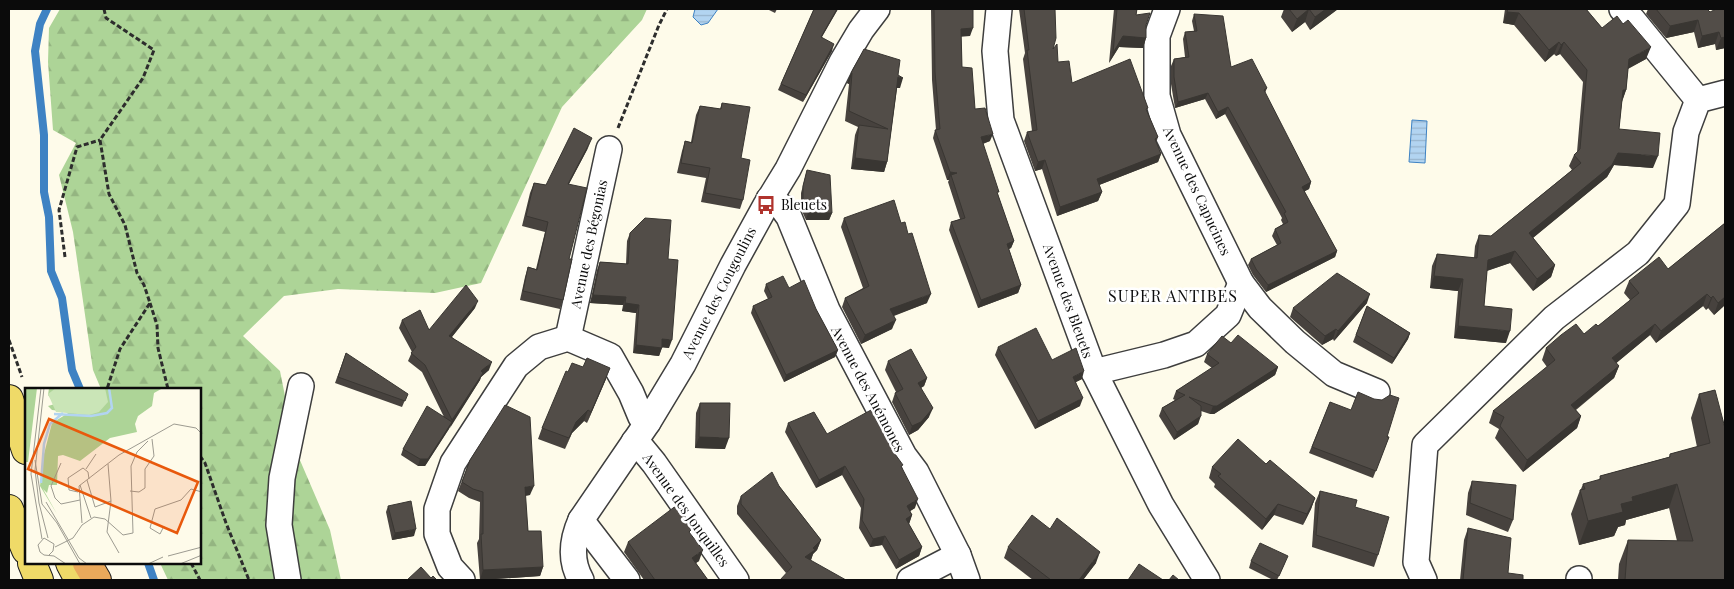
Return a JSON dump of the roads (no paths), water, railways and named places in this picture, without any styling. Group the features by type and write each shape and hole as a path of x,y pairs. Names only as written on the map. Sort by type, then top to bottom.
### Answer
{"highway":[{"path":"88,564 97,580"}],"main road":[{"path":"16,390 25,444"},
{"path":"9,509 25,548"},
{"path":"32,564 39,580"},
{"path":"71,564 79,580"}],"street":[{"name":"Avenue des Cougoulins","path":"581,580 573,558 575,534 581,520 648,422 683,364 733,265 769,199 788,169 842,62 861,30 877,9"},
{"name":"Avenue des Bleuets","path":"1000,9 995,51 1001,120 1094,372 1161,505 1211,578"},
{"name":"Avenue des Capucines","path":"1167,9 1157,36 1157,96 1168,135 1241,283 1267,315 1295,342 1334,374 1377,392"},
{"path":"1622,9 1698,100"},
{"path":"1698,100 1725,93"},
{"path":"1424,580 1416,562 1425,445 1554,318 1638,253 1677,204 1686,132 1698,100"},
{"name":"Avenue des Bégonias","path":"568,338 609,149"},
{"name":"Avenue des Anémones","path":"769,199 781,206 789,218 827,310 904,456 916,472 958,555 967,580"},
{"path":"1094,372 1164,355 1196,344 1228,315 1241,283"},
{"path":"462,580 450,567 437,534 437,509 453,463 516,366 539,347 568,338 610,356 631,394 641,418 648,422"},
{"path":"288,580 279,525 282,478 301,386"},
{"name":"Avenue des Jonquilles","path":"634,442 640,446 654,463 736,580"},
{"path":"581,520 627,580"},
{"path":"910,580 958,555"}],"water":[{"path":"695,9 718,9 708,23 701,25 693,17"},
{"path":"1412,120 1427,121 1425,163 1409,162"}],"waterway":[{"path":"47,9 40,24 35,51 44,135 44,192 49,217 51,271 62,298 72,370 80,388"},
{"path":"148,564 154,580"}],"place":[{"name":"Bleuets","path":"766,205"}],"district":[{"name":"SUPER ANTIBES","path":"1173,296"}]}
